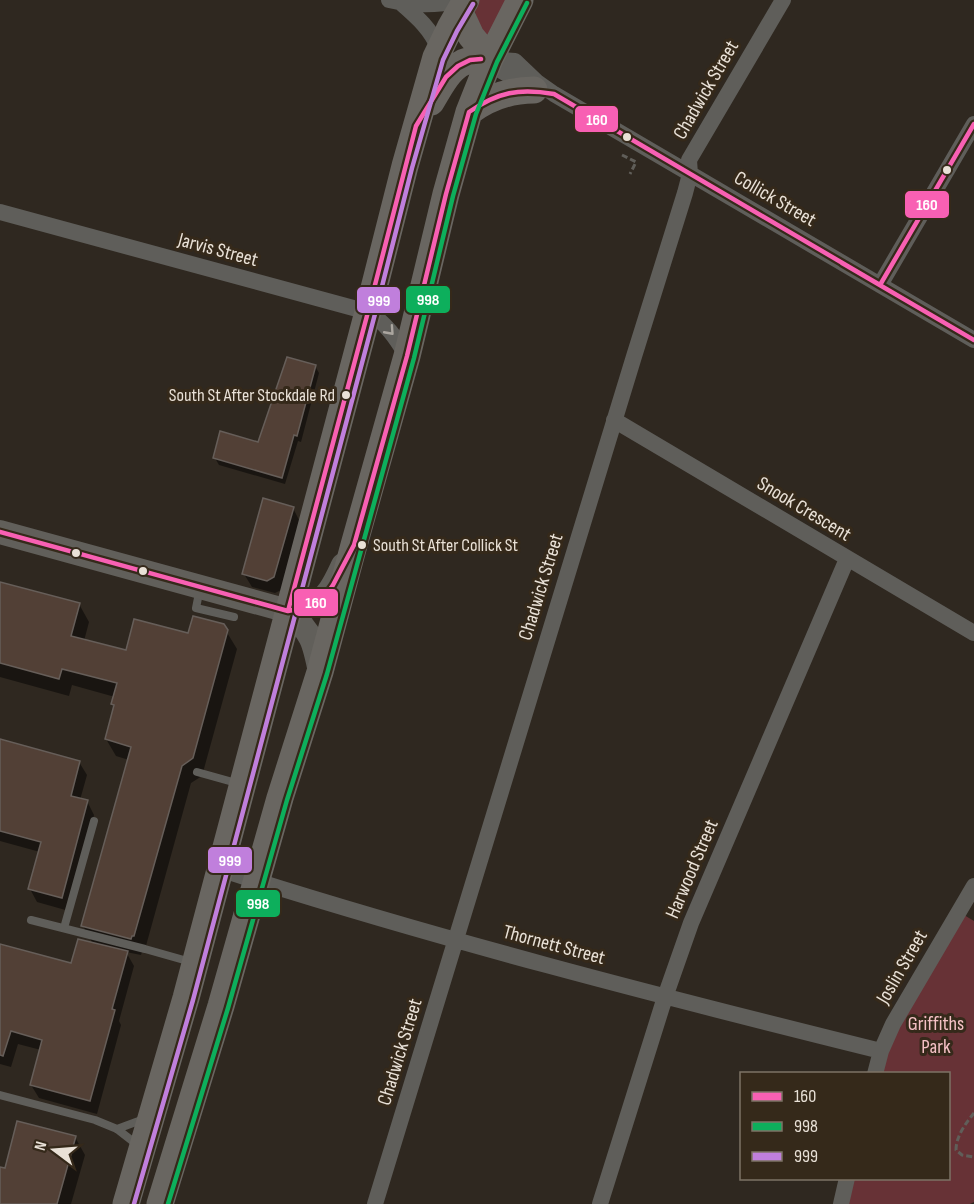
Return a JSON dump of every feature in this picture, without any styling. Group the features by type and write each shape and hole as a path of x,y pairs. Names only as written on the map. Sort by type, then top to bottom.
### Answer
{"main road":[{"path":"160,1204 221,1006 280,798 320,672 407,356 446,194 469,112 490,59 520,0"},
{"path":"462,4 471,36 490,59"},
{"path":"126,1204 186,998 416,126 439,49 462,4"},
{"path":"416,126 446,77 458,66 470,60 490,59"},
{"path":"469,112 495,96 520,90 544,92"},
{"path":"186,998 212,1001 221,1006"},
{"path":"143,1145 162,1135 188,1113"}],"street":[{"name":"Chadwick Street","path":"375,1204 681,204 690,174 689,160 783,0"},
{"path":"395,2 462,4"},
{"path":"395,2 426,25 439,49"},
{"name":"Collick Street","path":"490,59 500,70 544,92 690,174 974,340"},
{"path":"880,285 974,124"},
{"name":"Jarvis Street","path":"0,212 368,312 387,327 407,356"},
{"name":"Snook Crescent","path":"614,420 974,633"},
{"path":"0,532 288,611 312,606 326,594 354,545"},
{"name":"Harwood Street","path":"600,1204 665,997 691,923 848,559"},
{"path":"288,611 300,622 315,644 320,672"},
{"name":"Thornett Street","path":"219,869 457,940 665,997 881,1051"},
{"name":"Joslin Street","path":"876,1072 881,1051 893,1024 968,911 974,886"},
{"path":"841,1204 848,1180"}],"lane":[{"path":"200,587 196,608 234,617"},
{"path":"197,772 242,784"},
{"path":"64,928 94,821"},
{"path":"31,920 195,963"},
{"path":"0,1095 95,1120 117,1129 135,1143 143,1145"},
{"path":"117,1129 151,1117"}],"path":[{"path":"622,155 636,162 630,174"},
{"path":"974,1113 956,1143 956,1150 962,1155 974,1157"}],"green space":[{"path":"476,0 510,0 490,39 484,39 473,6"},
{"name":"Griffiths Park","path":"964,915 974,921 974,1202 970,1204 846,1204 853,1180 950,1180 950,1072 881,1072 898,1024"}],"building":[{"path":"287,357 316,365 297,436 294,435 282,478 213,458 220,431 258,442"},
{"path":"263,498 294,507 274,577 267,581 242,574"},
{"path":"0,582 80,603 71,636 126,650 134,619 188,633 193,616 224,624 228,630 193,758 182,766 134,936 131,939 81,926 131,747 105,739 117,683 62,669 59,679 0,663"},
{"path":"0,739 80,761 71,796 88,800 62,898 28,889 41,842 0,831"},
{"path":"78,939 128,951 112,1009 115,1010 90,1101 30,1085 42,1040 11,1031 3,1056 0,1055 0,944 71,963"},
{"path":"17,1121 76,1136 57,1204 0,1204 0,1167 5,1168"}],"transit line":[{"name":"998","path":"168,1204 228,1008 287,800 327,674 414,358 453,196 476,114 497,62 527,3"},
{"name":"999","path":"134,1204 193,1000 412,168 443,60 473,4"},
{"name":"160","path":"288,611 416,126 446,77 458,66 470,60 481,59"},
{"name":"160","path":"0,532 288,611 312,606 326,595 354,545 407,356 446,194 469,112 490,100 509,93 530,91 554,94 880,285"},
{"name":"160","path":"880,285 974,124"},
{"name":"160","path":"842,263 974,340"}],"place":[{"name":"South St After Stockdale Rd","path":"346,395"},
{"name":"South St After Collick St","path":"362,545"}]}
